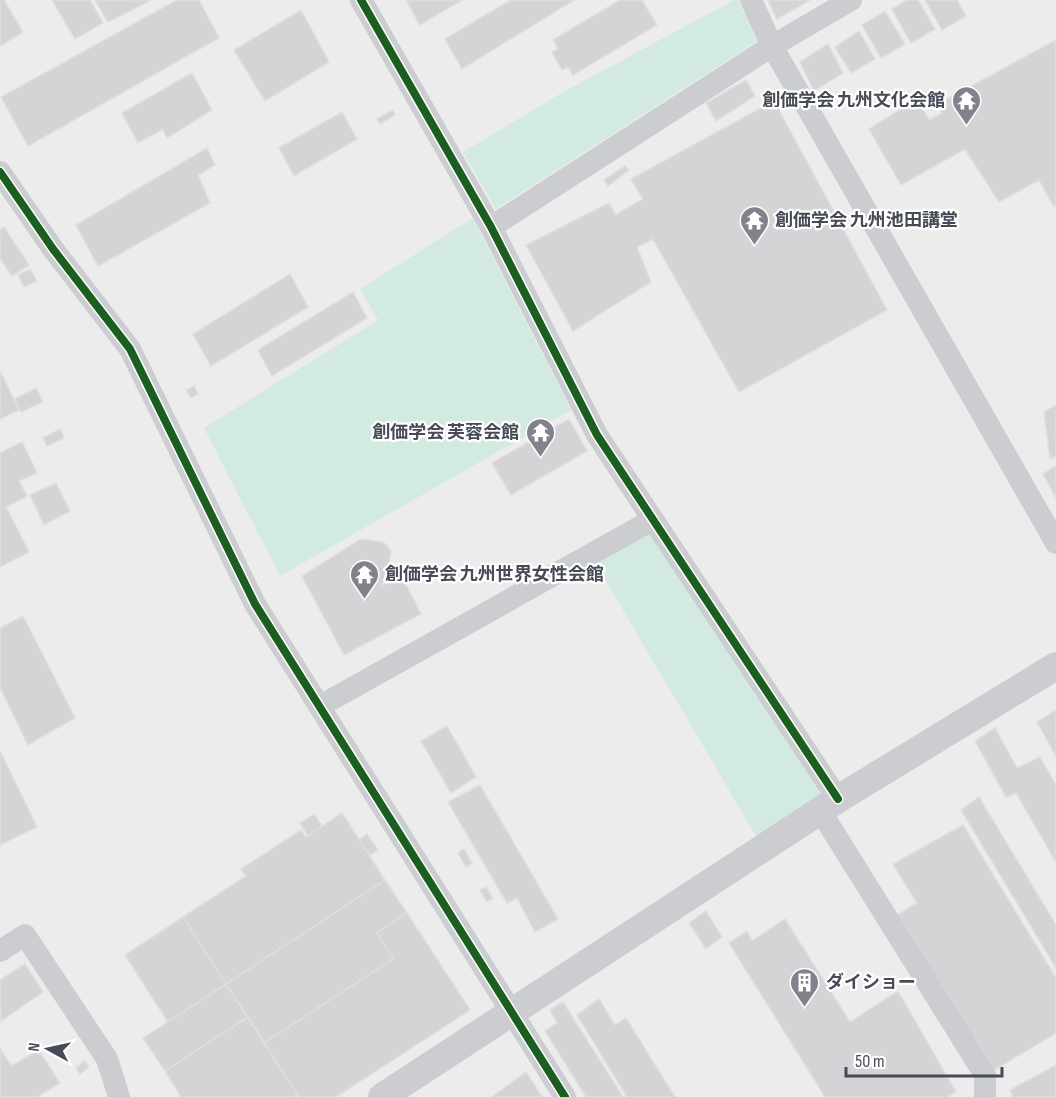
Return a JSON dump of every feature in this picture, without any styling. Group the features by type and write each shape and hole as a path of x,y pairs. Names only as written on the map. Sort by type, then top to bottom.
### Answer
{"street":[{"path":"361,0 491,226 597,435 829,806 985,1075 985,1097"},
{"path":"750,0 772,45 1056,543"},
{"path":"491,226 772,45 851,0"},
{"path":"0,172 52,249 130,349 255,604 566,1097"},
{"path":"320,706 652,520"},
{"path":"382,1097 510,1011 829,806 1056,666"},
{"path":"0,951 25,935 107,1059 119,1097"}],"green space":[{"path":"734,0 738,0 757,41 496,209 463,152 565,91"},
{"path":"473,218 571,410 280,576 204,428 378,320 360,289"},
{"path":"650,531 823,795 758,839 594,561"}],"building":[{"path":"0,0 4,0 23,32 0,46"},
{"path":"52,0 90,0 103,23 75,39"},
{"path":"95,0 151,0 108,22"},
{"path":"177,0 199,0 219,38 28,146 1,97"},
{"path":"406,0 462,0 420,25"},
{"path":"511,0 574,0 462,69 445,39"},
{"path":"620,0 642,0 657,25 573,75 568,67 562,70 552,52 558,49 553,40"},
{"path":"768,0 810,0 777,19"},
{"path":"907,0 918,0 935,29 911,43 892,9"},
{"path":"925,0 957,0 966,16 942,30"},
{"path":"301,10 329,62 265,101 234,50"},
{"path":"885,11 905,44 881,58 862,25"},
{"path":"859,31 875,59 851,73 835,47"},
{"name":"創価学会 九州文化会館","path":"1056,40 1056,205 1054,207 1039,180 999,202 965,149 901,185 869,129 917,99 929,120 942,113 938,104"},
{"path":"828,44 843,73 814,91 800,62"},
{"path":"192,73 212,110 167,138 163,129 138,143 122,113"},
{"path":"746,80 755,96 716,121 706,103"},
{"name":"創価学会 九州池田講堂","path":"774,101 887,310 739,392 653,239 637,247 651,282 573,331 526,245 609,203 616,215 643,199 631,179"},
{"path":"393,110 395,115 380,124 377,119"},
{"path":"342,112 357,139 294,176 279,148"},
{"path":"207,148 215,165 198,175 210,203 98,266 76,225"},
{"path":"625,166 629,170 608,186 604,180"},
{"path":"4,227 29,265 12,276 0,258 0,230"},
{"path":"30,269 37,281 24,287 18,275"},
{"path":"290,274 308,307 211,366 193,334"},
{"path":"353,292 367,318 272,376 258,350"},
{"path":"0,371 19,410 0,419"},
{"path":"194,386 198,394 191,398 186,390"},
{"path":"36,388 43,402 21,412 15,399"},
{"path":"1056,405 1056,456 1050,459 1044,412"},
{"name":"創価学会 芙蓉会館","path":"569,419 587,451 511,495 492,463"},
{"path":"60,429 64,438 47,446 43,438"},
{"path":"22,442 37,473 19,481 27,496 6,507 29,552 0,567 0,453"},
{"path":"1056,466 1056,498 1043,474"},
{"path":"56,483 70,511 44,525 30,495"},
{"name":"創価学会 九州世界女性会館","path":"361,539 383,542 391,550 388,573 381,586 402,577 421,614 344,655 302,576"},
{"path":"23,616 75,718 28,745 0,687 0,628"},
{"path":"1056,710 1056,756 1037,722"},
{"path":"447,726 476,777 451,793 421,741"},
{"path":"995,728 1017,768 1040,757 1056,785 1056,862 1016,793 1006,797 975,741"},
{"path":"0,751 37,827 0,845"},
{"path":"480,785 558,919 535,932 517,898 507,903 448,802"},
{"path":"979,797 1056,925 1056,968 961,810"},
{"path":"342,813 385,880 226,984 183,917 246,876 241,869 301,830 306,837"},
{"path":"314,814 322,826 308,836 300,823"},
{"path":"963,825 1056,978 1056,1033 994,1070 897,915 917,903 893,864"},
{"path":"367,834 378,850 370,855 359,840"},
{"path":"464,849 472,863 466,867 458,853"},
{"path":"385,880 407,913 377,933 393,959 264,1043 226,984"},
{"path":"486,887 493,898 487,902 480,890"},
{"path":"706,911 722,937 706,949 689,923"},
{"path":"407,913 470,1010 336,1097 299,1097 264,1043 393,959 377,933"},
{"path":"183,917 226,984 168,1022 125,955"},
{"name":"ダイショー","path":"785,919 850,1022 898,991 956,1092 947,1097 825,1097 729,943 747,931 752,941"},
{"path":"25,964 43,992 1,1021 0,980"},
{"path":"226,984 248,1017 165,1071 143,1038"},
{"path":"599,999 615,1025 626,1018 675,1097 627,1097 577,1015"},
{"path":"563,1002 623,1097 586,1097 545,1031 557,1023 550,1010"},
{"path":"248,1017 297,1094 293,1097 181,1097 165,1071"},
{"path":"0,1048 11,1066 39,1050 60,1083 37,1097 0,1097"},
{"path":"85,1061 89,1067 80,1074 76,1068"},
{"path":"1056,1065 1056,1097 1013,1097 1010,1090"},
{"path":"526,1072 542,1097 492,1097"}],"cycle path":[{"path":"361,0 491,227 597,435 838,799"},
{"path":"0,172 53,249 130,349 255,604 565,1097"}],"place":[{"name":"創価学会 九州文化会館","path":"966,126"},
{"name":"創価学会 九州池田講堂","path":"754,246"},
{"name":"創価学会 芙蓉会館","path":"540,458"},
{"name":"創価学会 九州世界女性会館","path":"364,600"},
{"name":"ダイショー","path":"805,1008"}]}
